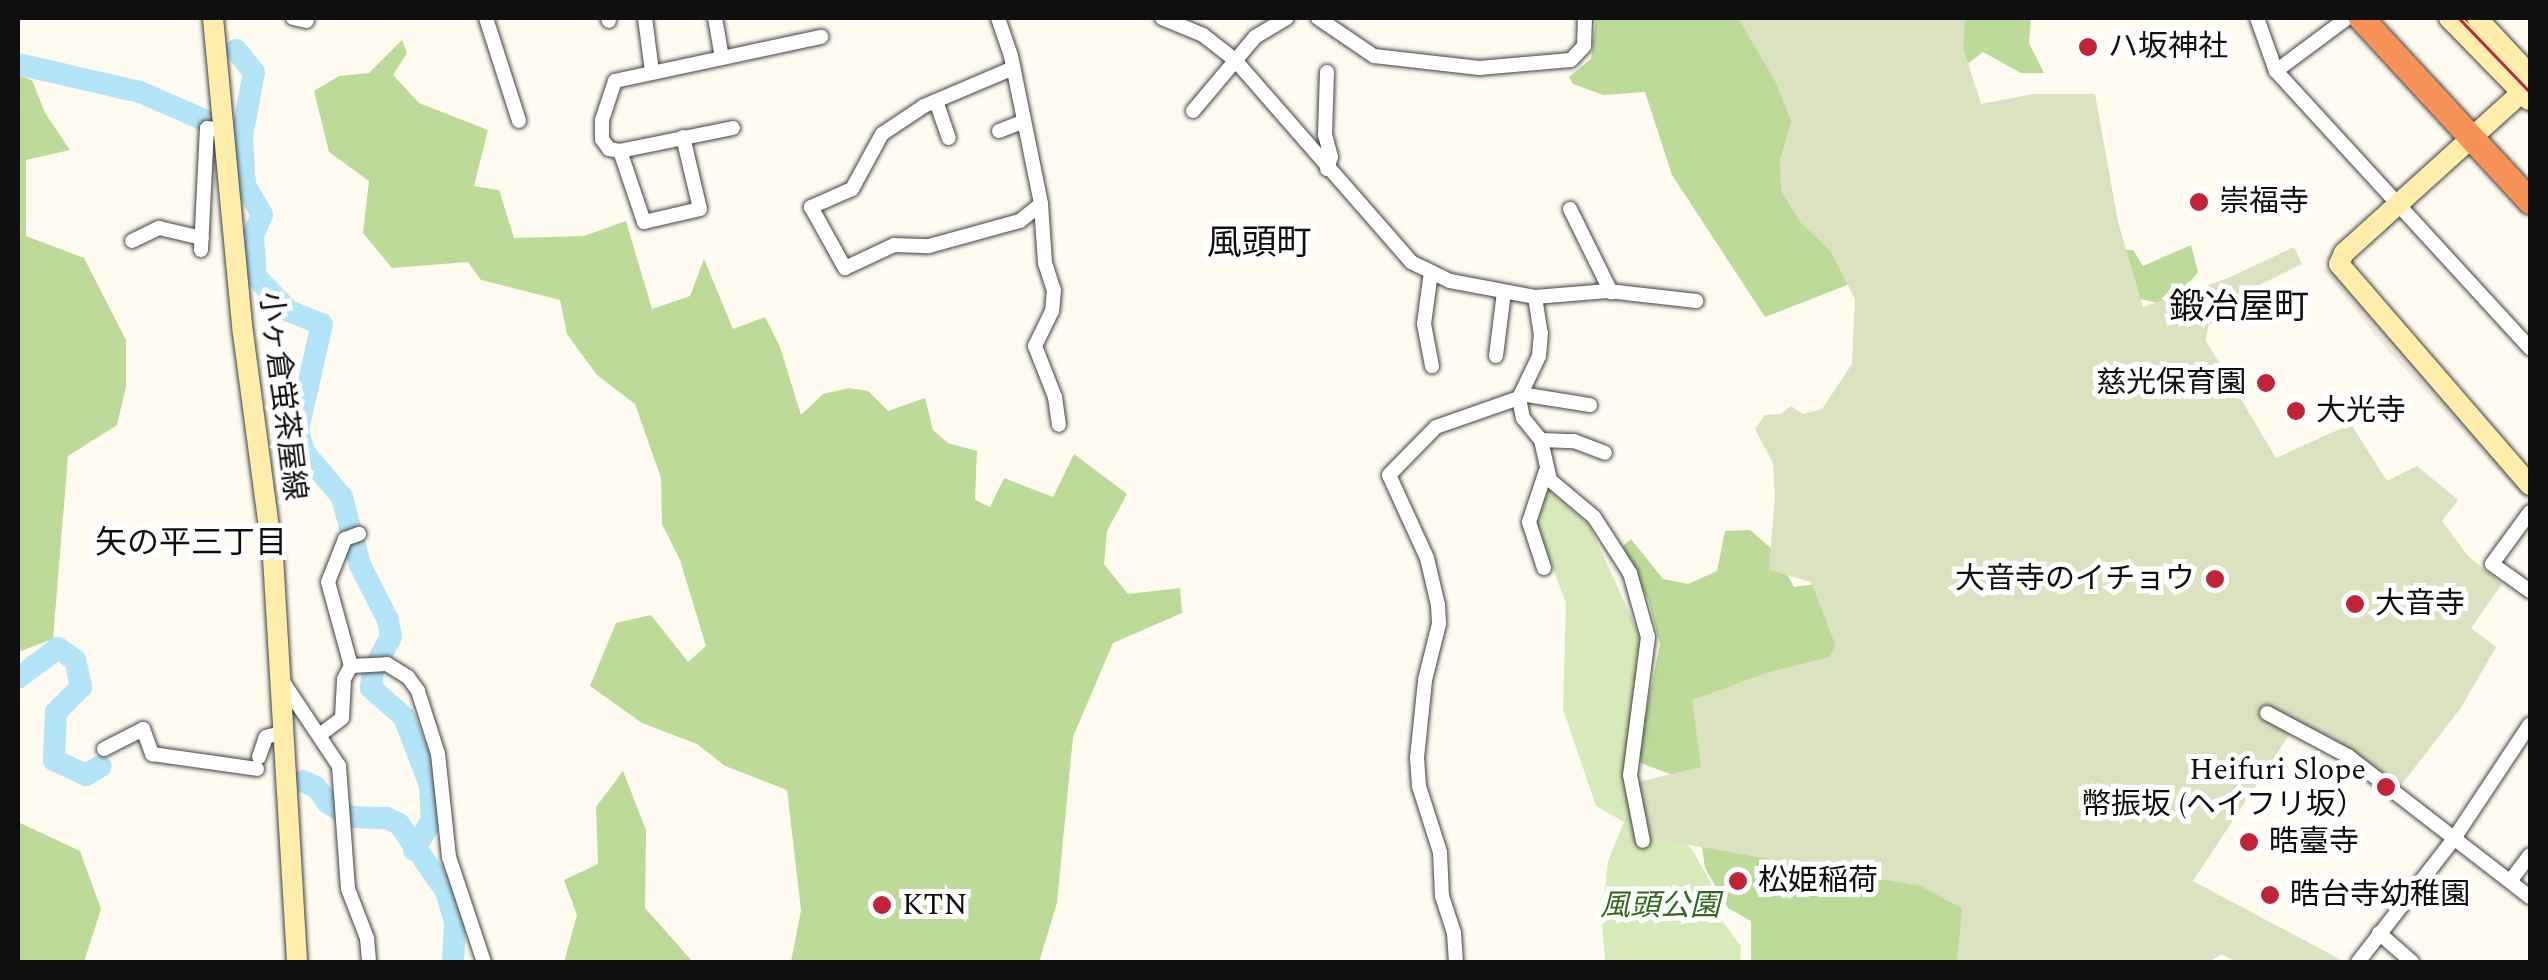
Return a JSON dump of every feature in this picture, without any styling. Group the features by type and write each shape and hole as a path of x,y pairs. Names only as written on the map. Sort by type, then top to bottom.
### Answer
{"highway":[{"path":"2361,18 2530,201"}],"street":[{"name":"小ヶ倉蛍茶屋線","path":"213,18 222,130 274,558 296,962"},
{"path":"486,18 519,121"},
{"path":"646,18 652,70"},
{"path":"715,18 722,58"},
{"path":"998,18 1041,204 1045,263 1054,290 1052,312 1035,346 1055,397 1059,424"},
{"path":"1162,18 1203,36 1235,60 1410,262 1450,281 1534,297 1611,292 1696,301"},
{"path":"1192,111 1255,38 1287,18"},
{"path":"1318,18 1374,56 1478,68 1571,60 1584,46 1585,18"},
{"path":"2256,18 2276,71 2530,348"},
{"path":"2276,71 2347,18"},
{"path":"2449,18 2528,89"},
{"path":"2477,18 2528,89"},
{"path":"733,128 620,150 609,149 602,139 611,83 652,70 821,37"},
{"path":"1011,69 936,101 882,134 848,193 811,208 845,268 894,245 929,246 1020,221 1041,204"},
{"path":"1327,168 1331,157 1326,134 1328,72"},
{"path":"2528,89 2344,253 2339,264 2530,485"},
{"path":"936,101 948,138"},
{"path":"1000,131 1022,122"},
{"path":"132,241 159,228 202,244 208,128 222,130"},
{"path":"620,150 644,222 700,209 684,137"},
{"path":"1570,209 1611,292"},
{"path":"1432,272 1424,324 1432,366"},
{"path":"1496,356 1504,292"},
{"path":"1534,297 1539,356 1520,396 1524,418 1540,440 1550,480 1594,518 1630,573 1648,637 1630,775 1643,841"},
{"path":"1456,962 1454,933 1442,896 1440,852 1419,786 1425,680 1440,624 1438,605 1427,558 1389,475 1436,426 1520,396 1590,405"},
{"path":"1540,440 1574,440 1605,453"},
{"path":"1544,568 1528,522 1546,470"},
{"path":"2530,512 2492,564 2530,591"},
{"path":"321,734 342,718 344,679 351,666 328,582 352,537"},
{"path":"351,666 387,664 408,676 418,691 438,754 448,857 484,962"},
{"path":"282,682 340,766 348,890 367,938 369,962"},
{"path":"2267,713 2348,756 2530,898"},
{"path":"2358,962 2454,840 2530,724"},
{"path":"104,749 143,729 152,754 258,763 266,737 285,732"},
{"path":"2517,746 2530,756"},
{"path":"2511,880 2530,856"},
{"path":"2379,934 2412,962"}],"green space":[{"path":"1596,18 2031,18 2029,43 2044,73 2021,73 1983,52 1957,72 2017,249 2133,250 2143,266 2191,245 2198,272 2171,306 2092,288 1860,280 1765,317 1672,175 1645,92 1603,95 1573,84 1569,77 1591,59"},
{"path":"1738,18 1965,18 1963,47 1981,104 2033,94 2095,94 2118,222 2143,307 2226,279 2294,247 2302,264 2239,295 2227,314 2208,326 2206,341 2276,458 2351,424 2387,481 2417,466 2458,500 2442,521 2468,556 2502,584 2471,628 2496,647 2460,709 2399,788 2295,726 2193,881 2345,962 2237,962 2221,954 2209,962 1957,962 1962,908 1920,886 1650,838 1638,782 1701,767 1692,700 1769,672 1830,657 1835,644 1811,582 1769,570 1775,497 1773,463 1755,429 1765,415 1781,414 1791,406 1803,414 1822,409 1852,364 1855,299 1831,252 1800,222 1781,191 1780,160 1791,121 1775,81"},
{"path":"402,40 407,53 393,75 419,103 488,130 474,186 499,190 514,238 584,236 626,221 652,309 690,296 704,259 733,329 765,317 780,347 801,415 823,394 849,388 868,391 888,411 925,398 933,430 948,443 977,451 975,500 990,507 1004,478 1053,497 1074,454 1127,494 1107,531 1104,564 1128,594 1180,588 1182,613 1113,643 1073,737 1057,903 1039,962 791,962 801,910 787,790 725,766 697,744 642,723 590,686 616,623 651,615 688,662 706,646 680,560 662,524 661,478 635,404 597,375 567,334 560,300 481,280 468,262 392,268 363,233 369,181 329,152 314,91 339,76 369,73"},
{"path":"18,75 32,80 45,113 70,150 26,160 26,236 84,258 126,340 126,387 117,425 68,456 53,639 18,652"},
{"name":"風頭公園","path":"1543,485 1589,525 1641,638 1624,777 1693,851 1711,883 1716,913 1741,946 1740,962 1605,962 1602,921 1608,861 1624,822 1596,806 1563,709 1566,603 1536,524"},
{"path":"1750,530 1773,550 1794,587 1830,582 2043,962 1751,962 1751,921 1728,908 1705,868 1693,783 1641,763 1639,747 1660,644 1649,602 1623,546 1631,539 1663,579 1688,584 1717,571 1725,531"},
{"path":"623,771 646,830 645,908 693,962 564,962 577,915 564,880 598,864 596,807"},
{"path":"18,822 80,851 101,909 84,962 18,962"}],"shaded area":[{"path":"2323,269 2333,272 2529,493 2529,504 2384,346"}],"waterway":[{"path":"236,50 254,72 242,137 245,185 262,215 253,235 256,277 289,311 322,324 298,430 304,452 342,497 360,565 388,620 391,637 373,669 371,688 404,717 430,785 432,820 414,850"},
{"path":"18,64 140,92 204,120"},
{"path":"18,678 58,648 75,660 81,687 56,712 54,760 86,775 101,766"},
{"path":"303,781 316,787 328,803 350,817 387,818 399,824 446,891 455,922 453,962"}],"tram line":[{"path":"2459,18 2530,92"}],"place":[{"name":"ハ坂神社","path":"2088,47"},
{"name":"崇福寺","path":"2199,202"},
{"name":"慈光保育園","path":"2266,383"},
{"name":"大光寺","path":"2296,411"},
{"name":"大音寺のイチョウ","path":"2215,579"},
{"name":"大音寺","path":"2355,604"},
{"name":"Heifuri Slope 幣振坂 (ヘイフリ坂）","path":"2386,787"},
{"name":"晧臺寺","path":"2249,842"},
{"name":"松姫稲荷","path":"1738,881"},
{"name":"晧台寺幼稚園","path":"2270,895"},
{"name":"KTN","path":"882,905"}],"district":[{"name":"風頭町","path":"1259,244"},
{"name":"鍛冶屋町","path":"2239,308"},
{"name":"矢の平三丁目","path":"191,544"}]}
